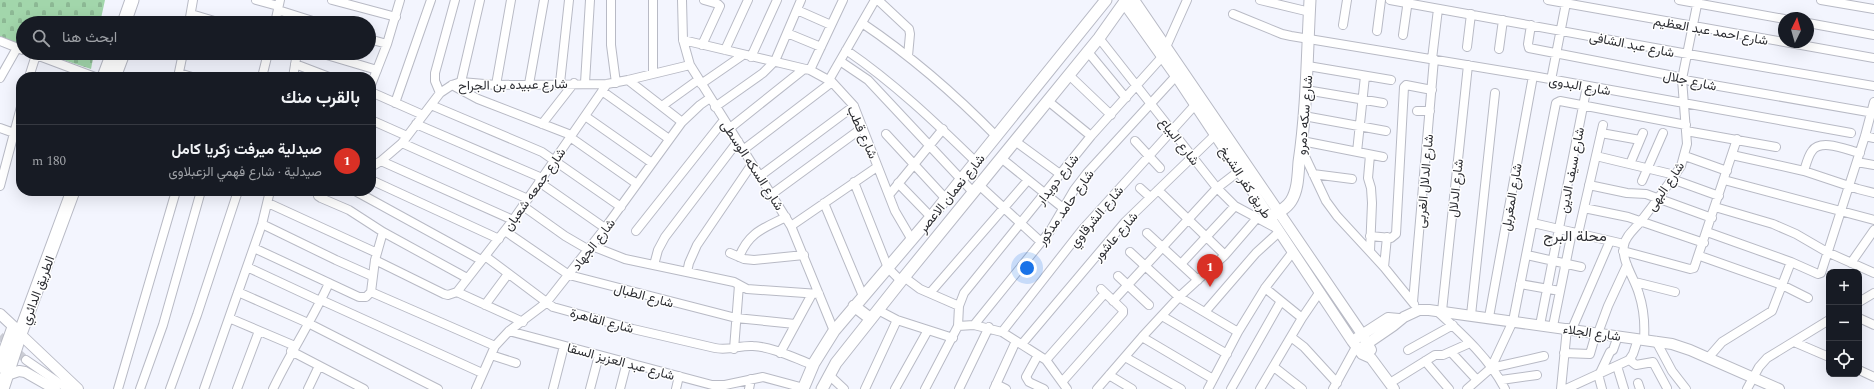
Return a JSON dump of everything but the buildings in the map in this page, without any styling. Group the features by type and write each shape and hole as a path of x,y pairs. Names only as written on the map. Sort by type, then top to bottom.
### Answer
{"highway":[{"path":"126,16 132,0"},
{"path":"136,16 142,0"},
{"path":"106,72 110,60"},
{"path":"116,72 120,60"},
{"name":"الطريق الدائري","path":"2,389 4,370 62,196"},
{"name":"الطريق الدائري","path":"17,331 71,196"}],"main road":[{"name":"شارع نعمان الاعصر","path":"804,389 820,352 834,331 932,217 1106,0"},
{"name":"شارع سكه دمرو","path":"1274,215 1291,201 1296,189 1302,145 1308,66 1310,0"},
{"name":"شارع نعمان الاعصر","path":"822,389 836,363 902,278 1046,104 1128,1"},
{"path":"1030,96 1046,104"},
{"path":"900,254 912,266"},
{"path":"854,306 871,319"},
{"path":"820,352 836,363"},
{"path":"814,364 830,374"}],"street":[{"path":"194,0 191,14 198,16"},
{"path":"256,0 279,5 296,16"},
{"path":"332,0 396,17"},
{"path":"343,60 377,70 396,17 400,0"},
{"path":"395,103 431,0"},
{"path":"440,93 435,81 435,73 456,0"},
{"path":"461,82 480,0"},
{"path":"496,85 511,0"},
{"path":"529,84 544,0"},
{"path":"560,84 569,0"},
{"path":"585,83 590,0"},
{"path":"611,0 611,45 616,82"},
{"path":"653,0 653,74"},
{"name":"شارع السكه الوسطى","path":"682,0 683,40 690,65 791,226 804,256 816,294 834,331"},
{"path":"702,45 720,6 704,0"},
{"path":"725,50 748,0"},
{"path":"662,106 700,82 747,56 777,0"},
{"path":"716,107 763,73 774,60 801,0"},
{"path":"743,150 830,81 875,0"},
{"path":"878,0 909,29 908,56"},
{"name":"شارع دويدار","path":"959,306 964,293 1046,194 1060,174 1091,136 1137,86 1164,52 1187,0"},
{"path":"1260,0 1310,12"},
{"path":"1343,25 1347,0"},
{"path":"1377,32 1381,0"},
{"name":"شارع عبد الشافى","path":"1390,0 1874,86"},
{"name":"شارع احمد عبد العظيم","path":"1548,0 1874,58"},
{"path":"1678,0 1698,2 1778,18"},
{"path":"1820,0 1874,9"},
{"path":"730,128 807,70 821,47 840,1"},
{"name":"طريق كفر الشيخ","path":"1128,1 1274,215 1278,230 1292,253 1355,346 1370,358 1392,386"},
{"path":"1403,34 1408,2"},
{"name":"شارع البهى","path":"1624,248 1627,236 1658,199 1681,166 1685,156 1687,144 1682,79 1698,2"},
{"path":"1551,80 1566,3"},
{"path":"277,16 279,5"},
{"name":"شارع الدلال الغربى","path":"1416,306 1433,59 1438,9"},
{"path":"797,10 831,25"},
{"name":"شارع البدوى","path":"1232,14 1282,34 1533,76 1851,133"},
{"path":"1467,47 1471,14"},
{"path":"1499,49 1503,20"},
{"path":"862,23 908,56 945,87 997,137"},
{"name":"شارع جلال","path":"1531,25 1528,44 1530,48 1556,52 1682,79 1873,113"},
{"path":"1814,25 1874,35"},
{"path":"787,33 821,47"},
{"name":"شارع البياع","path":"1099,38 1217,188 1235,206 1278,230"},
{"name":"شارع قطب","path":"683,40 747,56 774,60 807,70 830,81 854,106 895,211 912,240"},
{"path":"376,41 387,44"},
{"path":"0,42 16,48"},
{"path":"846,50 895,86 976,162"},
{"path":"1088,52 1126,98"},
{"name":"طريق كفر الشيخ","path":"1164,52 1176,76 1239,171 1314,266 1362,334 1371,350 1370,358"},
{"path":"0,78 16,55"},
{"path":"31,72 32,60"},
{"path":"49,60 82,72"},
{"path":"180,72 182,60"},
{"path":"263,72 266,60"},
{"path":"293,72 296,60"},
{"path":"840,61 868,80 962,180 1002,208 1041,242"},
{"path":"295,64 316,72"},
{"name":"شارع عبيده بن الجراح","path":"376,164 404,140 440,93 452,84 461,82 496,85 574,83 606,84 690,65"},
{"name":"شارع الدلال","path":"1440,311 1468,65"},
{"path":"1308,66 1391,80"},
{"path":"1069,75 1111,115"},
{"name":"شارع حامد مدكور","path":"974,324 1058,220 1063,208 1087,173 1176,76"},
{"path":"1357,152 1365,76"},
{"name":"شارع المغربل","path":"1489,317 1533,76"},
{"path":"628,80 682,122"},
{"path":"542,124 574,83"},
{"path":"452,84 478,99 571,136 637,184"},
{"name":"شارع جمعه شعبان","path":"457,292 513,220 606,84"},
{"path":"1370,236 1387,238 1394,237 1396,234 1404,87 1406,85 1432,90"},
{"name":"شارع سيف الدين","path":"1540,325 1587,86"},
{"path":"1306,90 1383,103"},
{"path":"602,91 669,139"},
{"path":"1471,315 1496,93"},
{"path":"376,94 423,115"},
{"name":"شارع الجهاد","path":"476,389 495,346 509,331 523,322 546,303 621,207 682,122 700,104 710,98"},
{"path":"1467,389 1491,368 1513,320 1527,255 1555,104 1560,101 1584,105 1776,147"},
{"path":"1708,232 1791,262 1818,274 1822,273 1827,252 1842,211 1873,113 1874,102"},
{"path":"1046,104 1091,136"},
{"name":"شارع الشرقاوي","path":"1002,332 1082,230 1195,104"},
{"path":"431,105 529,146 554,160 621,207"},
{"path":"760,176 854,106"},
{"path":"1417,111 1430,111"},
{"path":"585,116 652,163"},
{"path":"1304,116 1386,131"},
{"path":"636,231 724,120"},
{"path":"376,123 404,140 528,199"},
{"path":"416,124 541,180 605,228"},
{"path":"0,186 16,126"},
{"path":"0,128 14,133"},
{"path":"772,194 862,128"},
{"path":"1553,326 1566,264 1584,208 1602,129 1642,136 1630,164"},
{"path":"889,195 943,130"},
{"path":"1642,181 1663,133"},
{"path":"886,134 946,199"},
{"name":"شارع عاشور","path":"995,386 1019,342 1125,222 1215,135"},
{"path":"1865,136 1874,138"},
{"path":"1533,223 1610,241 1624,248 1690,269 1694,268 1700,256 1737,139"},
{"path":"654,265 658,250 665,237 738,141"},
{"path":"1015,141 1060,174"},
{"path":"1135,141 1160,168"},
{"path":"1383,157 1302,145 1313,174 1326,201 1337,216 1370,251 1416,306"},
{"path":"1804,171 1811,152 1818,146 1826,145 1860,153"},
{"path":"1370,155 1368,178 1371,188 1372,203 1370,251"},
{"path":"1732,155 1804,171 1874,193"},
{"path":"1596,156 1647,168 1719,196"},
{"path":"1685,156 1727,171"},
{"path":"1001,158 1063,208"},
{"path":"381,161 513,220"},
{"path":"1857,162 1874,166"},
{"path":"687,272 692,254 697,245 752,164"},
{"path":"791,226 877,167"},
{"path":"1113,301 1217,188 1239,171"},
{"path":"1313,174 1352,179"},
{"path":"930,293 1002,208 1028,180"},
{"path":"1724,180 1874,220"},
{"path":"376,182 498,239"},
{"path":"854,182 888,268 902,278 930,293 959,306 958,326 925,389"},
{"path":"898,183 932,217"},
{"path":"1590,184 1627,193 1641,193 1712,218"},
{"path":"1140,188 1150,197"},
{"path":"1158,190 1226,255"},
{"path":"118,389 175,196"},
{"path":"140,389 163,326 201,196"},
{"path":"170,389 197,316 236,196"},
{"path":"204,389 254,248 269,196"},
{"path":"318,196 349,210 383,232 467,278"},
{"name":"شارع القاهرة","path":"365,196 483,258 508,274 546,303 561,309 633,329 715,348 734,349 754,346 814,364"},
{"path":"268,203 376,256 444,294 448,295 457,292 523,322"},
{"path":"824,203 863,296"},
{"path":"523,206 565,236 590,248 625,259 732,281 747,289 816,294"},
{"path":"1181,264 1205,236 1235,206"},
{"path":"1716,207 1773,224 1796,234 1827,252 1874,274"},
{"path":"1584,208 1621,214 1640,222 1704,243"},
{"path":"739,257 746,242 752,235 786,217"},
{"path":"1097,389 1179,297 1226,255 1257,218"},
{"path":"262,224 372,276"},
{"path":"1205,312 1278,230"},
{"path":"1851,263 1874,230"},
{"name":"شارع الطبال","path":"505,231 569,275 736,318 795,324"},
{"path":"254,248 359,297 366,297 371,292 372,276 376,256 383,232"},
{"path":"1147,233 1198,280"},
{"path":"1384,267 1387,238"},
{"path":"1561,389 1564,353 1570,329 1610,241"},
{"path":"1566,389 1576,387 1599,373 1617,366 1631,358 1641,339 1645,325 1643,310 1635,282 1627,265 1624,248"},
{"path":"1130,252 1179,297 1238,332"},
{"path":"730,253 739,257 754,260 804,256"},
{"path":"1208,389 1238,332 1265,288 1292,253"},
{"path":"1527,255 1581,267"},
{"path":"1700,256 1782,285 1808,298"},
{"path":"1708,358 1722,342 1772,311 1791,262"},
{"path":"1564,353 1590,354 1608,306 1627,265"},
{"path":"1305,272 1314,266"},
{"path":"247,267 482,373"},
{"path":"485,304 508,274"},
{"path":"1118,276 1150,305"},
{"path":"1635,282 1675,292"},
{"path":"273,389 293,348 321,300 329,283"},
{"path":"1520,284 1560,291"},
{"path":"734,349 739,285"},
{"path":"1265,288 1302,318"},
{"path":"958,326 974,324 1002,332 1046,360 1064,386 1124,313 1123,310 1103,291 1046,360"},
{"path":"238,292 308,323 438,389"},
{"path":"371,292 495,346"},
{"path":"1260,389 1302,318 1320,293"},
{"path":"1862,300 1874,293"},
{"path":"780,353 795,324 816,294"},
{"path":"1231,389 1281,301"},
{"name":"شارع الجلاء","path":"1355,346 1368,343 1393,326 1416,306 1440,311 1513,320 1682,346 1779,389"},
{"path":"878,310 897,320 953,338"},
{"path":"1440,311 1491,368 1501,380 1505,389"},
{"path":"0,314 78,389"},
{"path":"1162,316 1226,354"},
{"path":"229,318 293,348 319,366 364,389"},
{"name":"شارع الجلاء","path":"1355,346 1362,334 1388,318 1399,320"},
{"path":"1862,319 1874,325"},
{"path":"865,389 897,320"},
{"path":"1747,389 1767,358 1826,322"},
{"path":"1408,350 1453,325"},
{"path":"959,389 988,327"},
{"path":"895,389 928,330"},
{"path":"237,389 259,331"},
{"name":"شارع عبد العزيز السقا","path":"509,331 718,387 763,377 804,389"},
{"path":"1602,389 1599,373 1610,352 1613,350 1618,336"},
{"path":"1142,337 1213,379"},
{"path":"1291,337 1304,347 1335,386 1355,346"},
{"path":"1656,341 1672,371 1686,389"},
{"path":"1794,342 1826,356"},
{"path":"1392,386 1435,355 1442,355 1470,344"},
{"path":"553,389 564,346"},
{"path":"1451,352 1477,380"},
{"path":"1038,354 1026,378 1029,382 1044,389"},
{"path":"490,355 516,363"},
{"path":"590,389 599,355"},
{"path":"1491,368 1544,356"},
{"path":"1125,357 1181,389"},
{"path":"1631,358 1632,362 1636,365 1652,362 1667,389 1670,384 1678,379"},
{"path":"26,360 68,389"},
{"path":"1425,361 1437,381 1449,389"},
{"path":"620,389 627,362"},
{"path":"308,389 319,366"},
{"path":"1617,366 1624,389"},
{"path":"1274,367 1292,386 1302,389"},
{"path":"4,370 25,372 55,389"},
{"path":"1862,371 1874,377"},
{"path":"830,374 844,389"},
{"path":"1109,375 1132,389"},
{"path":"1501,380 1536,375"},
{"path":"676,389 679,376"},
{"path":"749,389 751,379"},
{"path":"345,389 348,381"},
{"path":"995,386 1006,389"}],"green space":[{"path":"0,0 105,0 102,16 16,16 16,45 0,39"},
{"path":"63,60 93,60 91,69"}],"tunnel":[{"path":"0,336 26,360"}],"place":[{"name":"صيدلية ميرفت زكريا كامل","path":"1210,287"}],"district":[{"name":"محلة البرج","path":"1575,236"}]}
